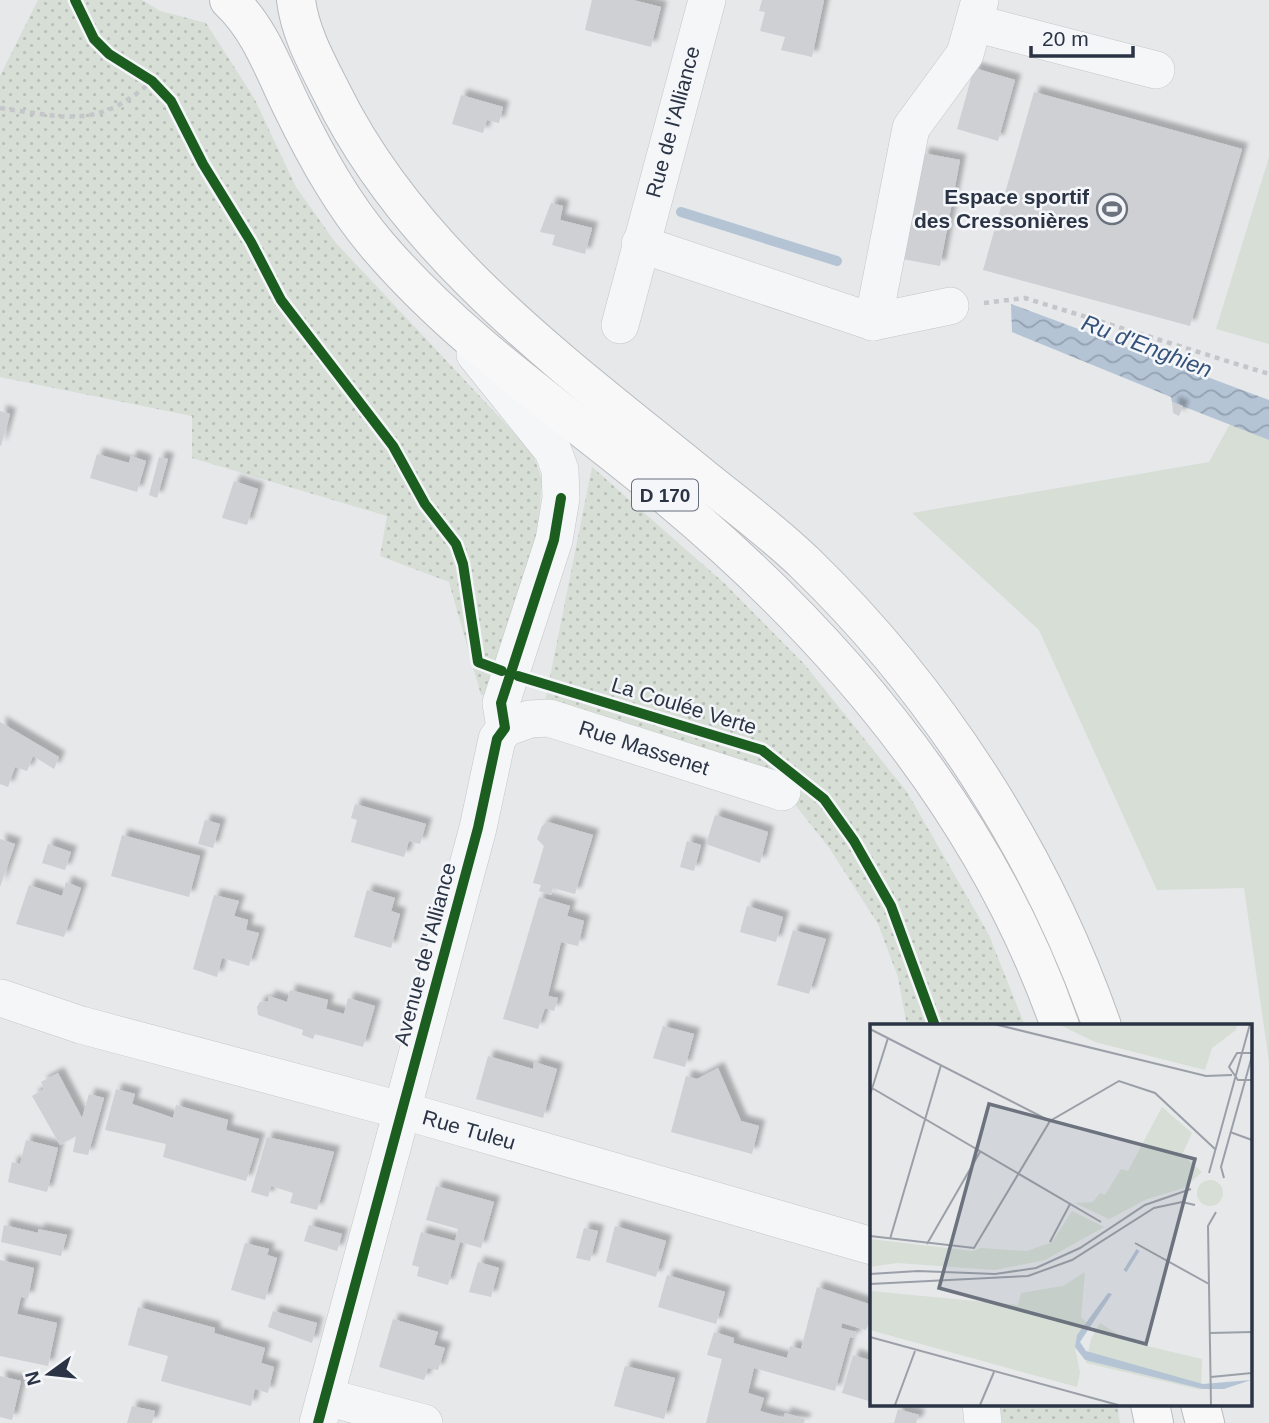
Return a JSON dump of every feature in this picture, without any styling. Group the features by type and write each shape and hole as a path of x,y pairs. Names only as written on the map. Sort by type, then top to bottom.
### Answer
{"highway":[{"name":"D 170","path":"229,0 247,19 264,46 317,157 348,206 378,245 439,309 509,372 667,496 768,584 896,728 970,838 1027,946 1059,1024"},
{"name":"D 170","path":"296,0 298,14 314,57 343,115 383,182 449,259 515,321 804,562 906,674 953,737 1024,853 1071,948 1101,1024"},
{"path":"1201,1406 1205,1423"}],"street":[{"name":"Rue de l'Alliance","path":"620,325 707,0"},
{"path":"873,322 911,128 965,54 977,11 1156,70"},
{"path":"640,244 873,322 950,306"},
{"name":"Avenue de l'Alliance","path":"322,1410 475,841 497,739 505,728 501,703 554,540 561,498 560,470 553,450 439,309"},
{"name":"Rue Massenet","path":"505,728 530,719 549,718 782,792"},
{"name":"Rue Tuleu","path":"0,994 81,1025 402,1111 870,1245"},
{"path":"322,1410 424,1423"}],"path":[{"path":"0,108 77,118 101,114 128,102 152,81"},
{"path":"950,306 1025,298 1269,374"}],"shaded area":[{"path":"38,0 142,0 160,11 206,23 254,98 296,187 335,242 532,452 542,479 538,530 489,694 481,695 449,582 380,556 387,516 192,458 192,416 0,377 0,76"},
{"path":"1269,157 1269,344 1216,329"},
{"path":"1230,424 1269,440 1269,1062 1244,888 1157,890 1039,630 912,513 1209,462"},
{"path":"592,467 724,583 805,665 907,792 989,935 1024,1024 907,1024 898,977 878,924 830,849 775,779 545,702"},
{"path":"992,1406 1117,1406 1120,1423 995,1423"}],"water":[{"path":"1011,304 1269,400 1269,440 1172,402 1171,397 1012,332"}],"building":[{"path":"592,0 633,0 661,7 651,47 585,30"},
{"path":"762,0 824,0 812,57 781,50 785,37 760,31 765,12 759,11"},
{"path":"974,68 1015,80 998,141 957,129"},
{"name":"Espace sportif des Cressonières","path":"1034,92 1242,149 1190,326 983,270"},
{"path":"461,95 503,107 499,123 487,120 483,133 452,124"},
{"path":"923,153 960,160 940,266 902,259"},
{"path":"551,203 563,206 560,220 592,228 585,254 552,245 555,235 540,232"},
{"path":"1172,402 1183,406 1179,416 1173,413"},
{"path":"0,411 10,414 1,446 0,445"},
{"path":"97,454 129,463 131,456 146,461 137,492 90,478"},
{"path":"159,457 168,459 157,498 149,495"},
{"path":"234,481 258,489 247,525 222,518"},
{"path":"0,722 59,757 54,769 33,756 27,771 15,767 8,787 0,784"},
{"path":"355,804 426,824 420,844 409,841 404,857 351,842 357,820 351,818"},
{"path":"715,815 768,832 760,863 706,844"},
{"path":"205,820 220,824 213,848 198,844"},
{"path":"548,822 593,835 575,894 553,888 551,895 539,891 541,885 533,883 544,846 537,839 542,826"},
{"path":"122,835 200,856 189,897 111,876"},
{"path":"0,839 15,844 0,887"},
{"path":"687,841 701,845 694,871 680,867"},
{"path":"48,844 71,852 65,870 42,863"},
{"path":"66,882 81,888 64,937 16,924 29,885 62,896"},
{"path":"367,890 395,898 391,911 400,914 391,948 354,937"},
{"path":"214,895 239,901 234,916 248,920 246,930 259,933 249,966 222,958 217,977 193,969"},
{"path":"539,897 570,906 567,916 584,921 578,946 561,942 548,996 558,998 554,1011 545,1008 538,1029 503,1019"},
{"path":"747,906 783,917 776,942 740,932"},
{"path":"793,930 826,939 809,994 777,985"},
{"path":"290,990 328,1000 326,1009 344,1014 348,998 375,1006 363,1047 315,1034 313,1039 302,1035 303,1030 258,1015 257,1007 260,1002 268,1001 269,996 287,1002"},
{"path":"663,1026 694,1034 685,1067 653,1058"},
{"path":"488,1056 533,1069 534,1062 557,1069 543,1118 476,1099"},
{"path":"718,1068 741,1121 759,1126 752,1154 671,1132 686,1076 697,1079"},
{"path":"58,1073 82,1118 89,1094 104,1098 88,1155 73,1152 76,1136 60,1145 32,1096 44,1089 41,1082"},
{"path":"116,1089 135,1094 132,1104 173,1118 176,1105 228,1120 226,1130 259,1139 246,1181 163,1157 166,1144 105,1130"},
{"path":"267,1137 334,1152 317,1210 290,1203 293,1193 271,1186 268,1197 251,1192"},
{"path":"26,1140 58,1148 47,1192 8,1182 12,1162 20,1164"},
{"path":"436,1186 494,1202 481,1248 460,1242 448,1285 417,1276 419,1267 412,1265 421,1232 455,1241 458,1229 426,1220"},
{"path":"4,1225 38,1233 38,1229 67,1235 61,1256 1,1242"},
{"path":"309,1225 342,1234 337,1251 304,1241"},
{"path":"615,1226 666,1241 656,1277 606,1262"},
{"path":"584,1228 598,1231 590,1261 576,1258"},
{"path":"245,1243 269,1249 267,1255 277,1258 265,1300 231,1290"},
{"path":"0,1260 34,1268 28,1298 21,1297 17,1314 57,1323 48,1366 0,1356"},
{"path":"478,1262 499,1268 491,1297 469,1292"},
{"path":"667,1275 725,1292 716,1324 658,1307"},
{"path":"817,1287 870,1304 870,1326 866,1330 842,1323 841,1328 856,1332 854,1338 850,1337 835,1391 754,1368 748,1393 764,1398 760,1411 784,1418 785,1413 805,1419 804,1423 706,1423 722,1359 707,1355 714,1332 734,1338 733,1343 787,1358 790,1346 801,1349"},
{"path":"138,1307 215,1328 214,1333 265,1348 261,1363 274,1367 268,1393 255,1389 251,1406 161,1381 168,1356 128,1345"},
{"path":"273,1311 317,1323 312,1343 268,1327"},
{"path":"393,1319 438,1332 434,1345 445,1348 438,1370 428,1368 424,1380 379,1367"},
{"path":"853,1355 870,1360 870,1401 842,1393"},
{"path":"625,1366 675,1378 664,1419 614,1406"},
{"path":"0,1376 21,1381 12,1420 0,1417"},
{"path":"132,1406 155,1411 152,1423 127,1423"},
{"path":"898,1409 919,1415 916,1423 894,1423"}],"waterway":[{"name":"Ru d'Enghien","path":"681,212 837,261"}],"cycle path":[{"path":"75,0 94,39 109,54 152,81 171,101 203,164 251,242 281,300 393,446 425,504 456,544 463,564 478,662 502,671"},
{"path":"318,1423 478,828 497,739 505,728 501,703 554,540 561,498"},
{"name":"La Coulée Verte","path":"518,676 762,750 824,799 854,841 891,906 934,1024"}],"place":[{"name":"Espace sportif des Cressonières","path":"1112,209"}]}
